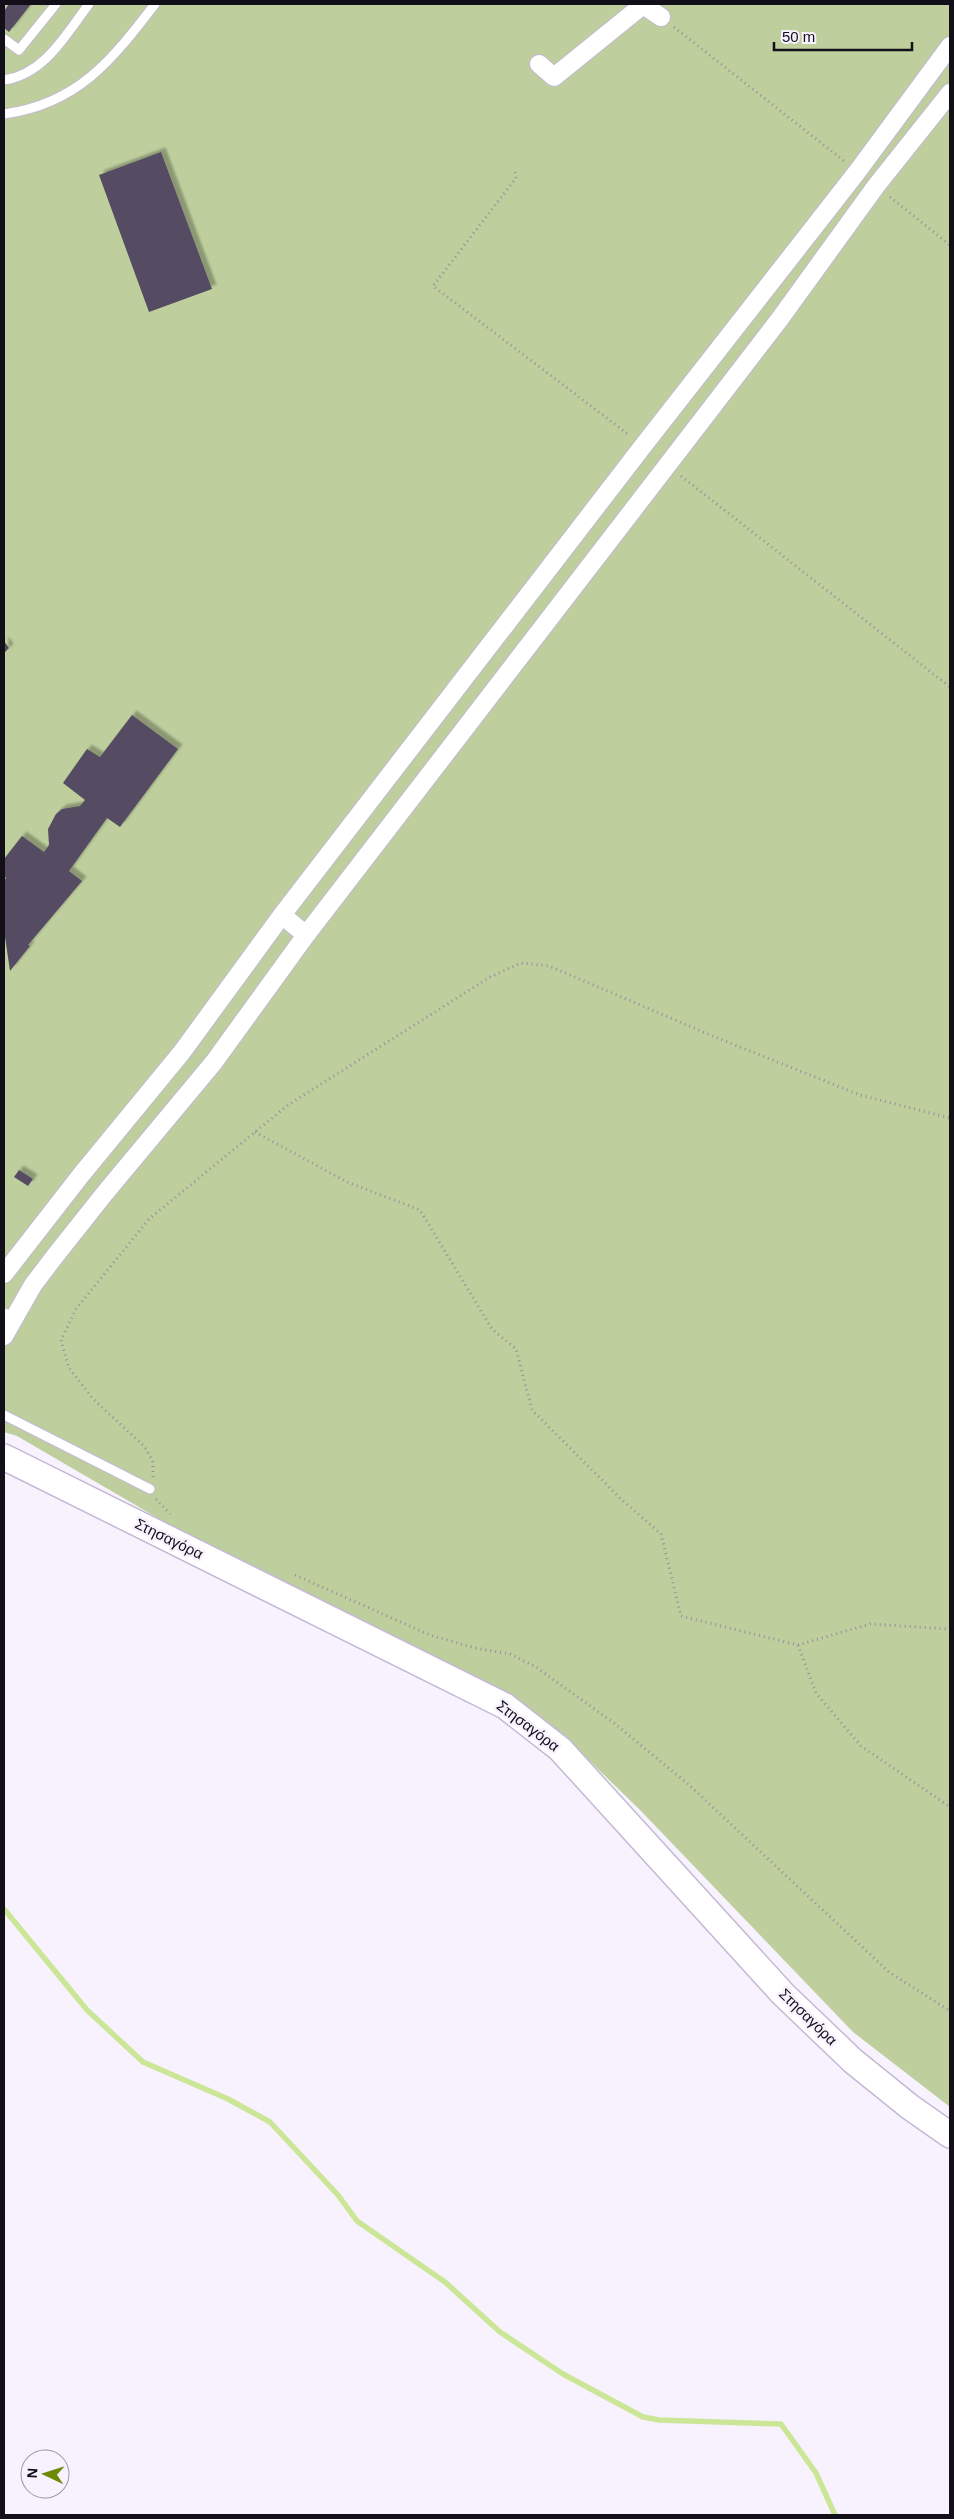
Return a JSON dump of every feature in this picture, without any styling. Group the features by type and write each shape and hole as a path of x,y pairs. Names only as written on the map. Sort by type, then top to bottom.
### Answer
{"street":[{"path":"539,64 554,77 643,5 661,17"},
{"path":"4,1274 81,1175 182,1052 282,915 643,446 857,172 950,46"},
{"path":"4,1336 9,1315 105,1193 214,1062 306,935 779,320 876,186 950,93"},
{"path":"282,915 306,935"},
{"name":"Στησαγόρα","path":"4,1457 505,1706 560,1749 783,1994 853,2061 910,2107 950,2135"}],"lane":[{"path":"4,39 19,50 56,4"},
{"path":"4,80 31,71 44,62 89,4"},
{"path":"4,114 58,99 86,82 121,48 155,4"},
{"path":"4,1415 150,1489"}],"path":[{"path":"661,17 857,172"},
{"path":"876,186 950,245"},
{"path":"150,1489 153,1462 145,1447 94,1400 69,1368 62,1340 76,1308 149,1219 296,1099 490,977 521,963 549,966 715,1037 860,1095 950,1118"},
{"path":"255,1132 347,1182 420,1210 492,1329 516,1349 532,1410 622,1500 661,1534 681,1616 798,1645 870,1624 950,1629"},
{"path":"798,1645 816,1693 861,1746 950,1807"}],"green space":[{"path":"4,4 950,4 950,2107 853,2032 641,1811 568,1740 204,1545 17,1436 4,1432"}],"building":[{"path":"9,4 31,4 9,32 4,28 4,11"},
{"path":"161,152 212,289 149,312 99,175"},
{"path":"4,641 9,648 4,653"},
{"path":"132,715 178,749 120,827 107,818 69,871 82,881 28,945 30,946 10,971 4,930 4,881 6,878 4,876 4,859 22,836 44,852 49,845 48,829 56,814 62,809 80,806 85,800 63,783 87,749 100,757"},
{"path":"19,1170 33,1179 28,1186 14,1177"}],"waterway":[{"path":"4,1909 87,2010 143,2062 228,2099 270,2122 338,2195 357,2221 445,2282 500,2332 563,2374 643,2417 659,2420 781,2424 816,2473 835,2515"}]}
